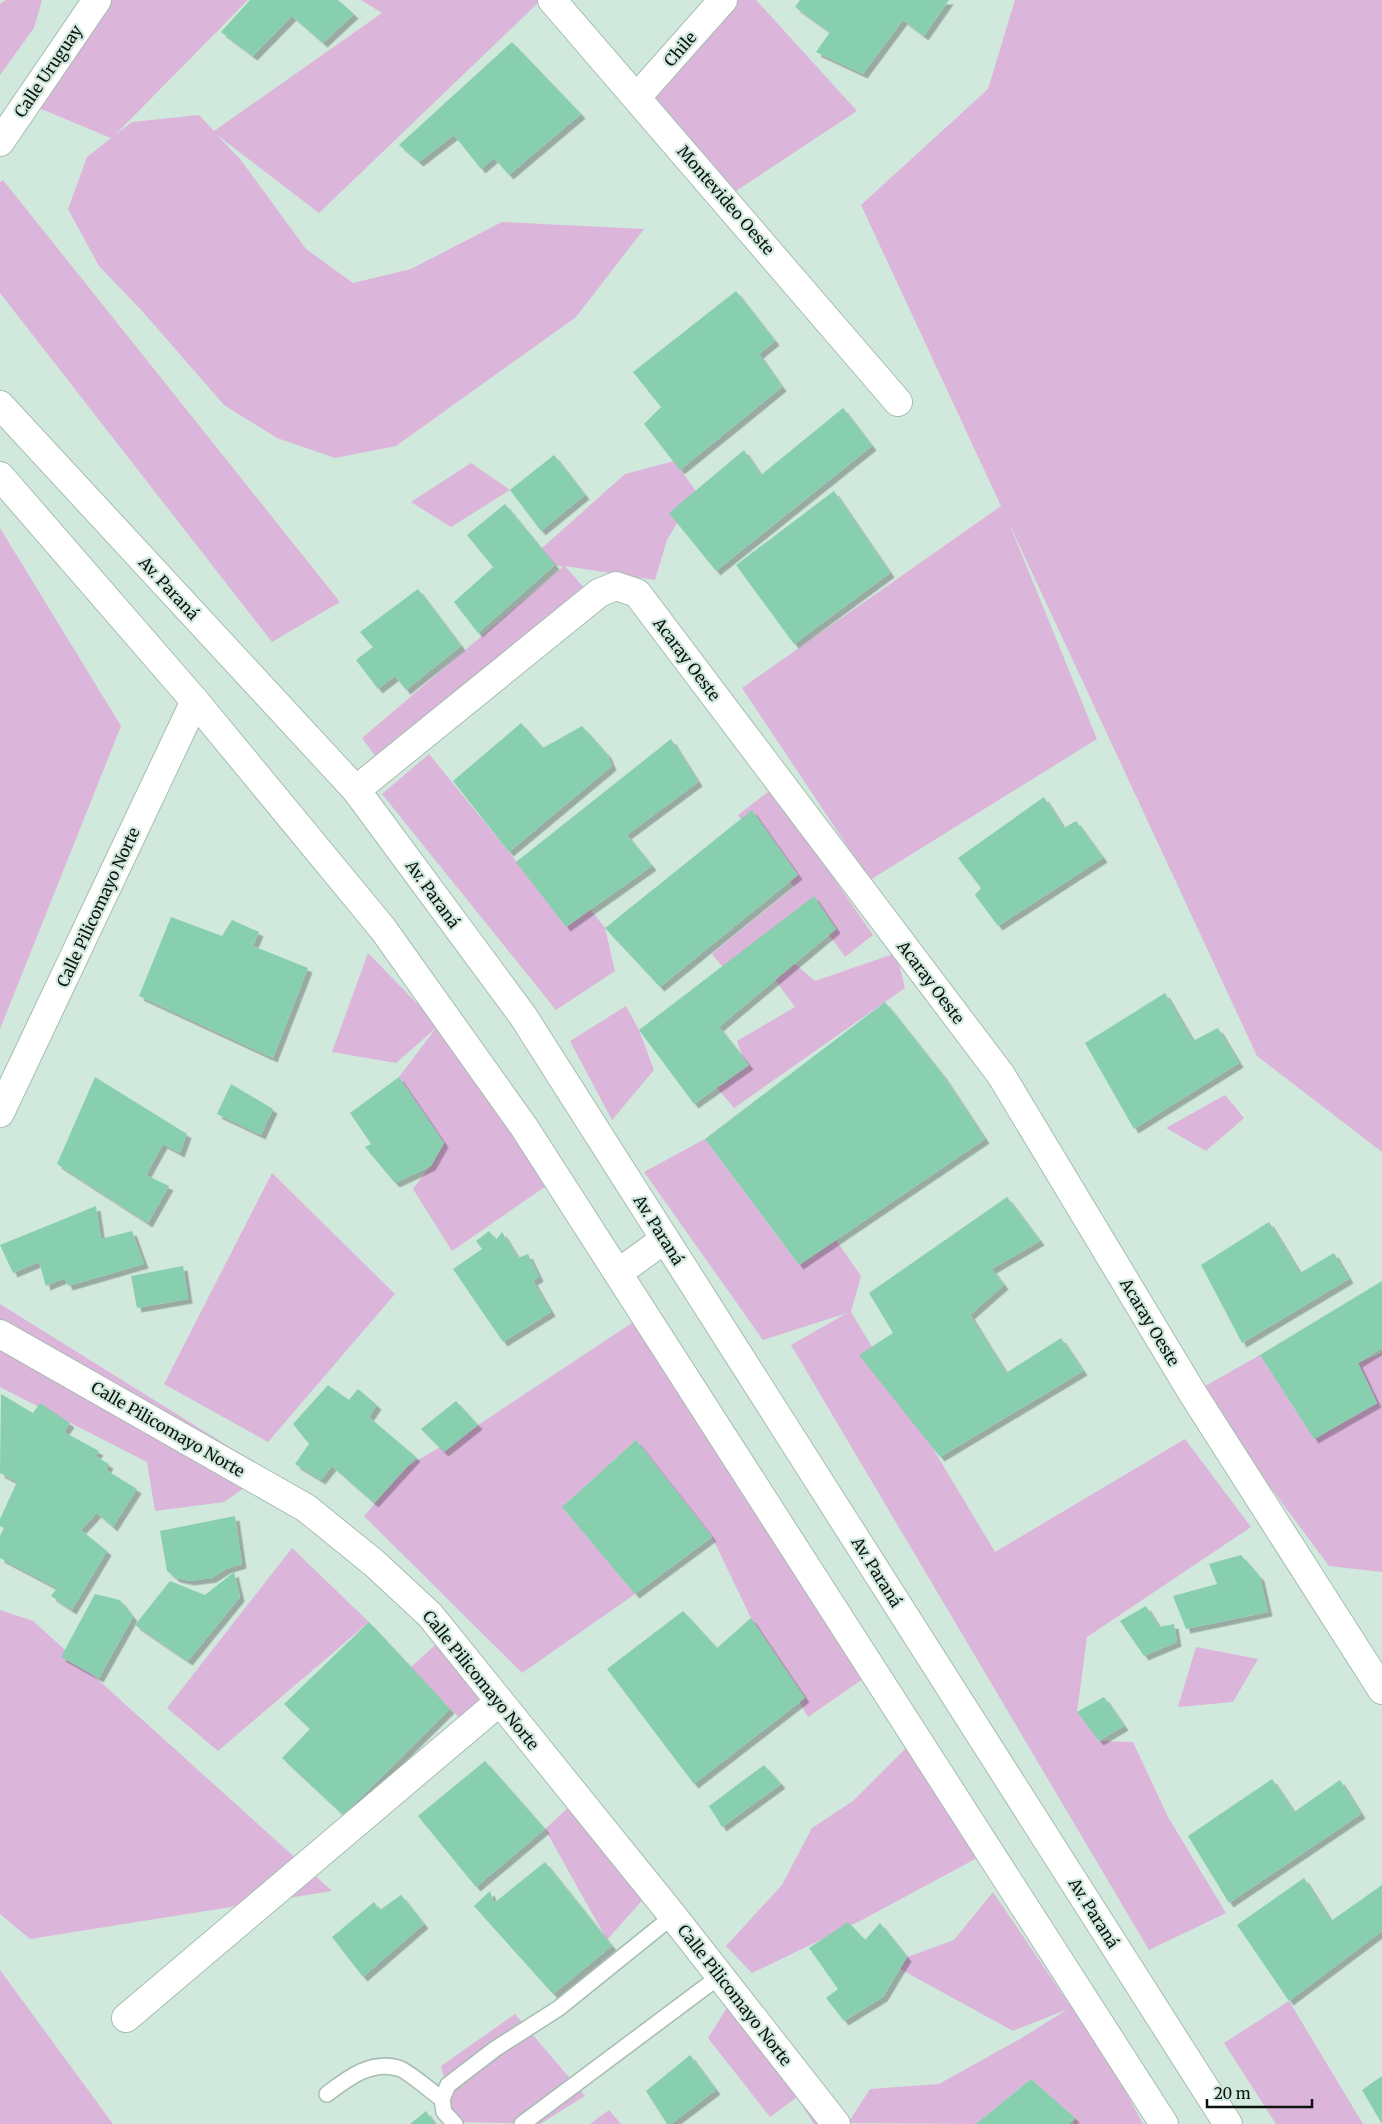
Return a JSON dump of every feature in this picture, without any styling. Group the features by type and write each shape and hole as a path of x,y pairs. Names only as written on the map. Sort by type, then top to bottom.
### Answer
{"street":[{"name":"Calle Uruguay","path":"0,142 97,0"},
{"name":"Montevideo Oeste","path":"552,0 898,402"},
{"name":"Chile","path":"637,98 723,0"},
{"name":"Av. Paraná","path":"0,405 356,790 523,1016 1228,2124"},
{"path":"0,476 195,701 383,929 524,1126 1164,2124"},
{"name":"Acaray Oeste","path":"356,790 599,593 616,586 637,593 1001,1075 1193,1394 1382,1690"},
{"name":"Calle Pilicomayo Norte","path":"0,1113 195,701"},
{"path":"618,1273 665,1239"},
{"name":"Calle Pilicomayo Norte","path":"0,1334 306,1508 374,1564 430,1615 673,1916 836,2124"},
{"path":"126,2018 499,1702"}],"lane":[{"path":"455,2124 444,2112 442,2099 448,2085 495,2049 559,2008 673,1916"},
{"path":"522,2124 720,1976"},
{"path":"327,2094 355,2073 374,2068 398,2068 442,2099"}],"shaded area":[{"path":"6,0 42,0 34,28 0,75 0,4"},
{"path":"94,0 248,0 115,135 132,122 199,115 214,131 382,13 361,0 541,0 319,213 217,135 240,159 306,249 353,283 411,269 502,222 644,229 576,317 396,446 335,458 277,438 224,405 143,312 99,266 68,209 87,157 111,138 22,101"},
{"path":"734,0 756,0 857,111 730,195 647,99"},
{"path":"1015,0 1382,0 1382,1152 1257,1056 1008,521 1097,739 870,880 742,688 1001,506 861,205 988,89"},
{"path":"3,180 340,602 272,642 0,293 0,182"},
{"path":"674,461 696,491 667,540 655,580 565,566 585,589 379,761 362,738 563,567 555,565 542,548 625,474"},
{"path":"471,463 510,490 451,527 411,502"},
{"path":"0,528 121,726 0,1029"},
{"path":"429,754 509,852 566,927 590,909 605,928 615,971 556,1010 382,794"},
{"path":"772,789 873,935 845,957 810,908 727,972 712,954 794,887 738,815"},
{"path":"368,953 438,1025 549,1184 452,1251 413,1189 444,1143 399,1077 436,1028 396,1063 332,1052"},
{"path":"896,953 905,988 734,1108 712,1082 744,1061 737,1041 795,1007 771,974 789,959 815,981"},
{"path":"626,1006 639,1030 654,1070 612,1120 570,1041"},
{"path":"1225,1095 1244,1118 1206,1151 1166,1128"},
{"path":"705,1139 799,1265 836,1240 861,1276 851,1312 995,1552 1185,1439 1251,1527 1087,1637 1077,1712 1099,1741 1133,1742 1168,1817 1226,1913 1149,1950 791,1345 847,1313 763,1340 644,1172"},
{"path":"272,1173 395,1294 268,1442 164,1384"},
{"path":"0,1304 268,1471 224,1502 155,1511 147,1462 0,1387"},
{"path":"641,1317 870,1674 808,1717 751,1618 712,1537 636,1440 562,1507 635,1594 522,1673 364,1516 406,1467 478,1425"},
{"path":"1382,1353 1382,1572 1329,1566 1198,1390 1260,1355 1314,1439 1377,1403 1358,1363"},
{"path":"292,1548 369,1622 218,1751 167,1708"},
{"path":"0,1610 33,1621 332,1891 30,1939 0,1914"},
{"path":"443,1638 494,1713 465,1724 411,1667"},
{"path":"1196,1647 1258,1659 1233,1702 1178,1707"},
{"path":"906,1748 977,1858 860,1921 752,1973 726,1946 782,1885 812,1828 853,1801"},
{"path":"569,1807 645,1897 607,1940 545,1829"},
{"path":"993,1892 1071,2007 1079,2004 1143,2124 1073,2124 1075,2118 1031,2079 976,2124 848,2123 870,2089 939,2084 1020,2039 1068,2009 1013,2031 900,1969 907,1957 954,1940"},
{"path":"0,1970 113,2124 0,2124"},
{"path":"731,2001 825,2124 814,2124 797,2097 770,2117 708,2038"},
{"path":"1289,2001 1363,2124 1276,2124 1224,2043"},
{"path":"515,2014 585,2096 540,2124 455,2122 441,2066"},
{"path":"609,2110 621,2124 590,2124"}],"building":[{"path":"250,0 338,0 354,14 323,43 292,16 253,56 221,32"},
{"path":"800,0 949,0 924,36 903,20 863,74 816,52 830,32 795,7"},
{"path":"512,42 581,114 509,175 494,158 481,169 454,135 419,162 399,145"},
{"path":"736,291 775,341 759,354 782,387 680,470 644,424 661,407 633,372"},
{"path":"843,408 872,446 716,571 669,513 744,450 761,475"},
{"path":"554,455 585,495 541,531 510,490"},
{"path":"834,491 890,573 794,644 736,565"},
{"path":"505,504 555,565 478,633 454,602 493,567 467,535"},
{"path":"418,589 461,646 406,690 395,676 378,689 356,660 373,647 360,632"},
{"path":"521,723 543,748 582,726 607,754 612,766 509,852 453,781"},
{"path":"671,739 698,782 627,835 652,866 566,927 516,862"},
{"path":"1044,797 1064,828 1076,821 1103,858 998,926 975,895 981,888 958,858"},
{"path":"752,810 798,875 660,987 605,928"},
{"path":"814,896 836,929 719,1027 749,1065 694,1104 639,1030"},
{"path":"171,917 222,936 232,920 259,932 253,946 308,968 273,1058 139,996"},
{"path":"1165,993 1193,1041 1218,1028 1239,1063 1134,1129 1085,1043"},
{"path":"885,1002 942,1074 985,1139 799,1265 705,1139"},
{"path":"95,1077 187,1134 180,1153 163,1144 146,1175 169,1186 148,1223 57,1164"},
{"path":"399,1077 444,1143 431,1166 395,1183 365,1147 371,1144 350,1113"},
{"path":"231,1084 273,1109 261,1135 217,1114"},
{"path":"1007,1197 1040,1241 992,1269 1004,1285 970,1315 1006,1373 1061,1338 1083,1371 940,1457 859,1355 893,1333 869,1293"},
{"path":"96,1206 101,1239 132,1231 144,1264 68,1286 65,1278 46,1286 39,1262 13,1273 0,1245"},
{"path":"1269,1222 1300,1273 1334,1253 1349,1279 1242,1343 1201,1265"},
{"path":"489,1231 496,1240 502,1232 518,1258 528,1254 539,1277 533,1281 551,1312 503,1342 453,1269 482,1249 476,1241"},
{"path":"183,1266 188,1299 137,1308 131,1276"},
{"path":"1382,1281 1382,1348 1358,1363 1377,1403 1314,1439 1260,1355"},
{"path":"328,1385 349,1400 358,1389 377,1405 369,1417 416,1457 374,1503 332,1466 321,1480 295,1464 309,1444 293,1424"},
{"path":"1,1394 33,1413 40,1403 70,1423 64,1432 99,1451 95,1456 109,1464 106,1470 137,1489 113,1527 97,1513 81,1530 107,1551 72,1610 51,1596 57,1588 0,1558 0,1536 4,1528 0,1526 0,1519 17,1482 0,1473"},
{"path":"456,1401 478,1425 444,1452 421,1429"},
{"path":"636,1440 712,1537 635,1594 562,1507"},
{"path":"235,1516 242,1564 226,1569 212,1578 190,1581 176,1578 167,1571 160,1531"},
{"path":"1241,1555 1260,1577 1268,1612 1186,1629 1173,1596 1217,1584 1209,1564"},
{"path":"234,1572 240,1597 188,1661 135,1625 170,1581 205,1595"},
{"path":"95,1594 120,1600 133,1617 99,1678 61,1657"},
{"path":"1146,1606 1159,1627 1174,1624 1177,1642 1144,1656 1120,1621"},
{"path":"683,1611 717,1648 751,1618 805,1698 694,1784 607,1669"},
{"path":"369,1622 450,1709 343,1815 282,1758 310,1729 284,1704"},
{"path":"1104,1697 1124,1726 1099,1741 1077,1712"},
{"path":"485,1761 545,1829 476,1887 418,1816"},
{"path":"764,1765 781,1784 722,1827 709,1806"},
{"path":"1272,1779 1294,1812 1340,1780 1361,1814 1229,1903 1188,1836"},
{"path":"545,1862 612,1946 553,1994 474,1906 490,1891 494,1903"},
{"path":"1304,1878 1331,1921 1382,1885 1382,1931 1289,2001 1237,1925"},
{"path":"401,1895 424,1924 363,1977 332,1937 374,1902 380,1910"},
{"path":"848,1922 865,1940 880,1923 907,1957 883,1997 844,2021 826,1998 838,1989 809,1948"},
{"path":"690,2055 716,2090 671,2124 667,2124 646,2091"},
{"path":"1382,2076 1382,2124 1362,2090"},
{"path":"1031,2079 1075,2118 1068,2124 976,2124"},
{"path":"426,2111 435,2124 410,2124"}]}
